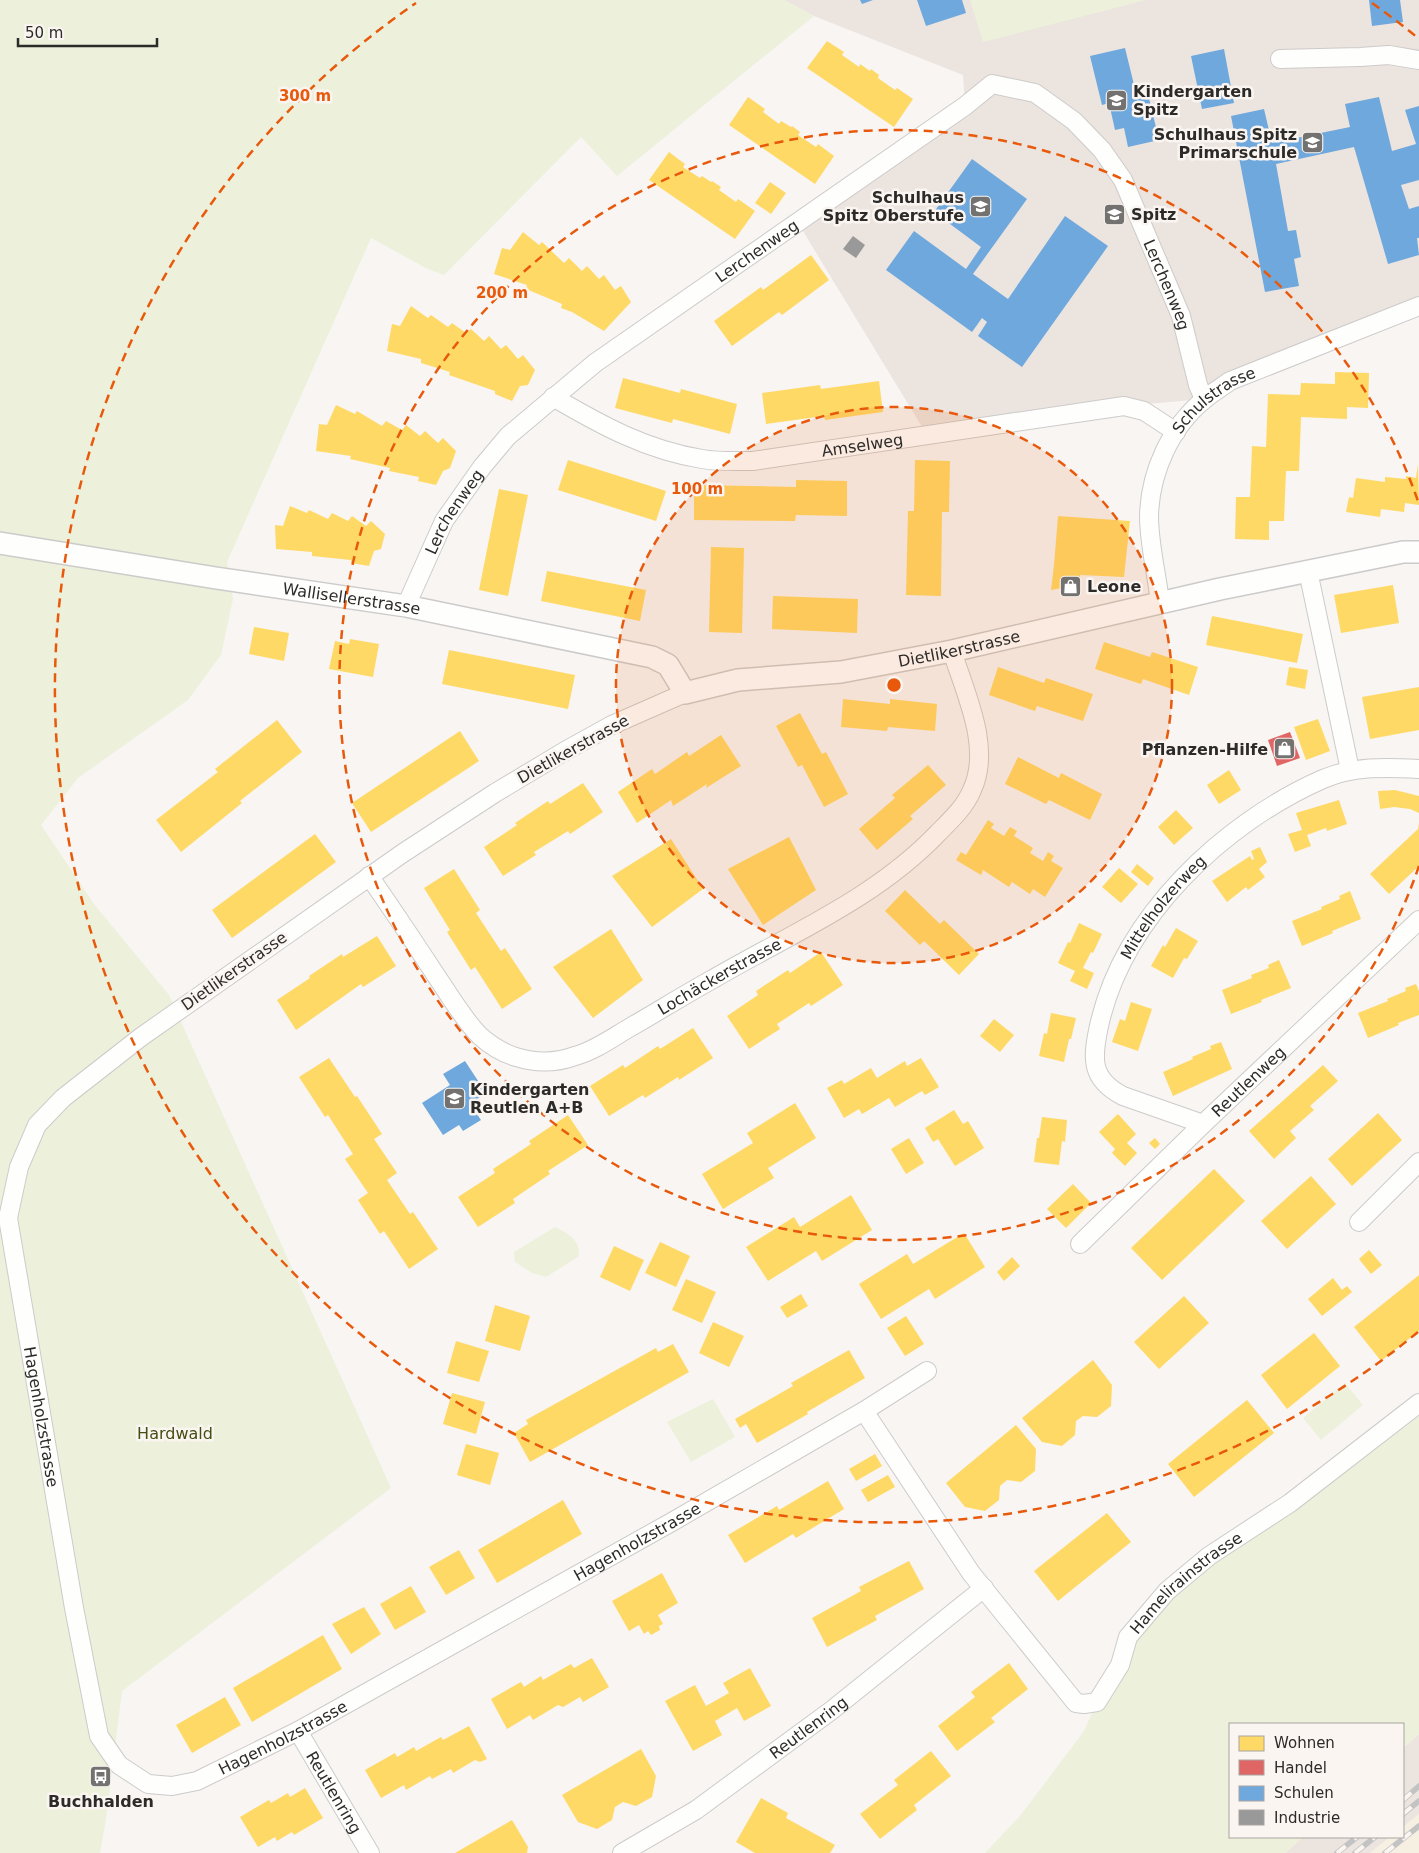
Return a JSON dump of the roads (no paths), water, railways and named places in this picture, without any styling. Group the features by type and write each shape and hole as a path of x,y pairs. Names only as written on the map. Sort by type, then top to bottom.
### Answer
{"street":[{"path":"1280,59 1389,55 1419,60"},
{"name":"Lerchenweg","path":"406,606 444,521 466,488 502,442 595,363 965,106 992,84 1035,94 1074,121 1102,150 1122,180 1181,316 1198,385 1204,399"},
{"name":"Schulstrasse","path":"1160,603 1151,541 1149,517 1151,497 1163,455 1188,415 1204,399 1230,381 1419,306"},
{"name":"Amselweg","path":"553,397 601,425 655,448 704,460 753,461 1124,406 1144,411 1176,432"},
{"name":"Wallisellerstrasse","path":"0,543 406,606 652,656 668,665 685,693"},
{"name":"Dietlikerstrasse","path":"4,1218 19,1167 37,1125 63,1098 141,1037 370,876 487,798 612,725 685,693 738,680 841,672 952,651 1308,571 1403,552 1419,552"},
{"path":"1308,571 1350,770"},
{"name":"Lochäckerstrasse","path":"370,876 457,1006 481,1036 497,1048 514,1057 535,1062 561,1061 578,1056 854,901 888,878 924,848 953,817 965,804 973,789 980,762 980,746 977,730 952,651"},
{"name":"Mittelholzerweg","path":"1203,1124 1110,1090 1102,1081 1094,1061 1095,1045 1101,1017 1115,977 1132,943 1158,905 1204,858 1274,804 1323,779 1350,770 1383,766 1419,769"},
{"name":"Reutlenweg","path":"1080,1244 1203,1124 1419,920"},
{"path":"1359,1222 1419,1162"},
{"name":"Hagenholzstrasse","path":"4,1218 74,1608 99,1736 119,1765 148,1784 172,1786 197,1781 298,1731 662,1528 864,1411 927,1371"},
{"name":"Hamelirainstrasse","path":"864,1411 971,1573 1076,1703 1084,1704 1097,1702 1120,1665 1128,1638 1167,1591 1209,1556 1290,1503 1419,1403"},
{"name":"Reutlenring","path":"622,1853 696,1810 832,1710 984,1588"},
{"name":"Reutlenring","path":"298,1731 370,1853"}],"railway":[{"path":"1404,1799 1419,1786"},
{"path":"1404,1813 1419,1801"},
{"path":"1404,1838 1419,1826"},
{"path":"1337,1853 1356,1838"},
{"path":"1355,1853 1374,1838"},
{"path":"1385,1853 1404,1838"}],"place":[{"name":"Kindergarten Spitz","path":"1117,100"},
{"name":"Schulhaus Spitz Primarschule","path":"1313,143"},
{"name":"Schulhaus Spitz Oberstufe","path":"980,206"},
{"name":"Spitz","path":"1115,214"},
{"name":"Leone","path":"1071,586"},
{"name":"Pflanzen-Hilfe","path":"1284,749"},
{"name":"Kindergarten Reutlen A+B","path":"454,1098"},
{"name":"Buchhalden","path":"101,1777"}],"park label":[{"name":"Hardwald","path":"175,1433"}]}
